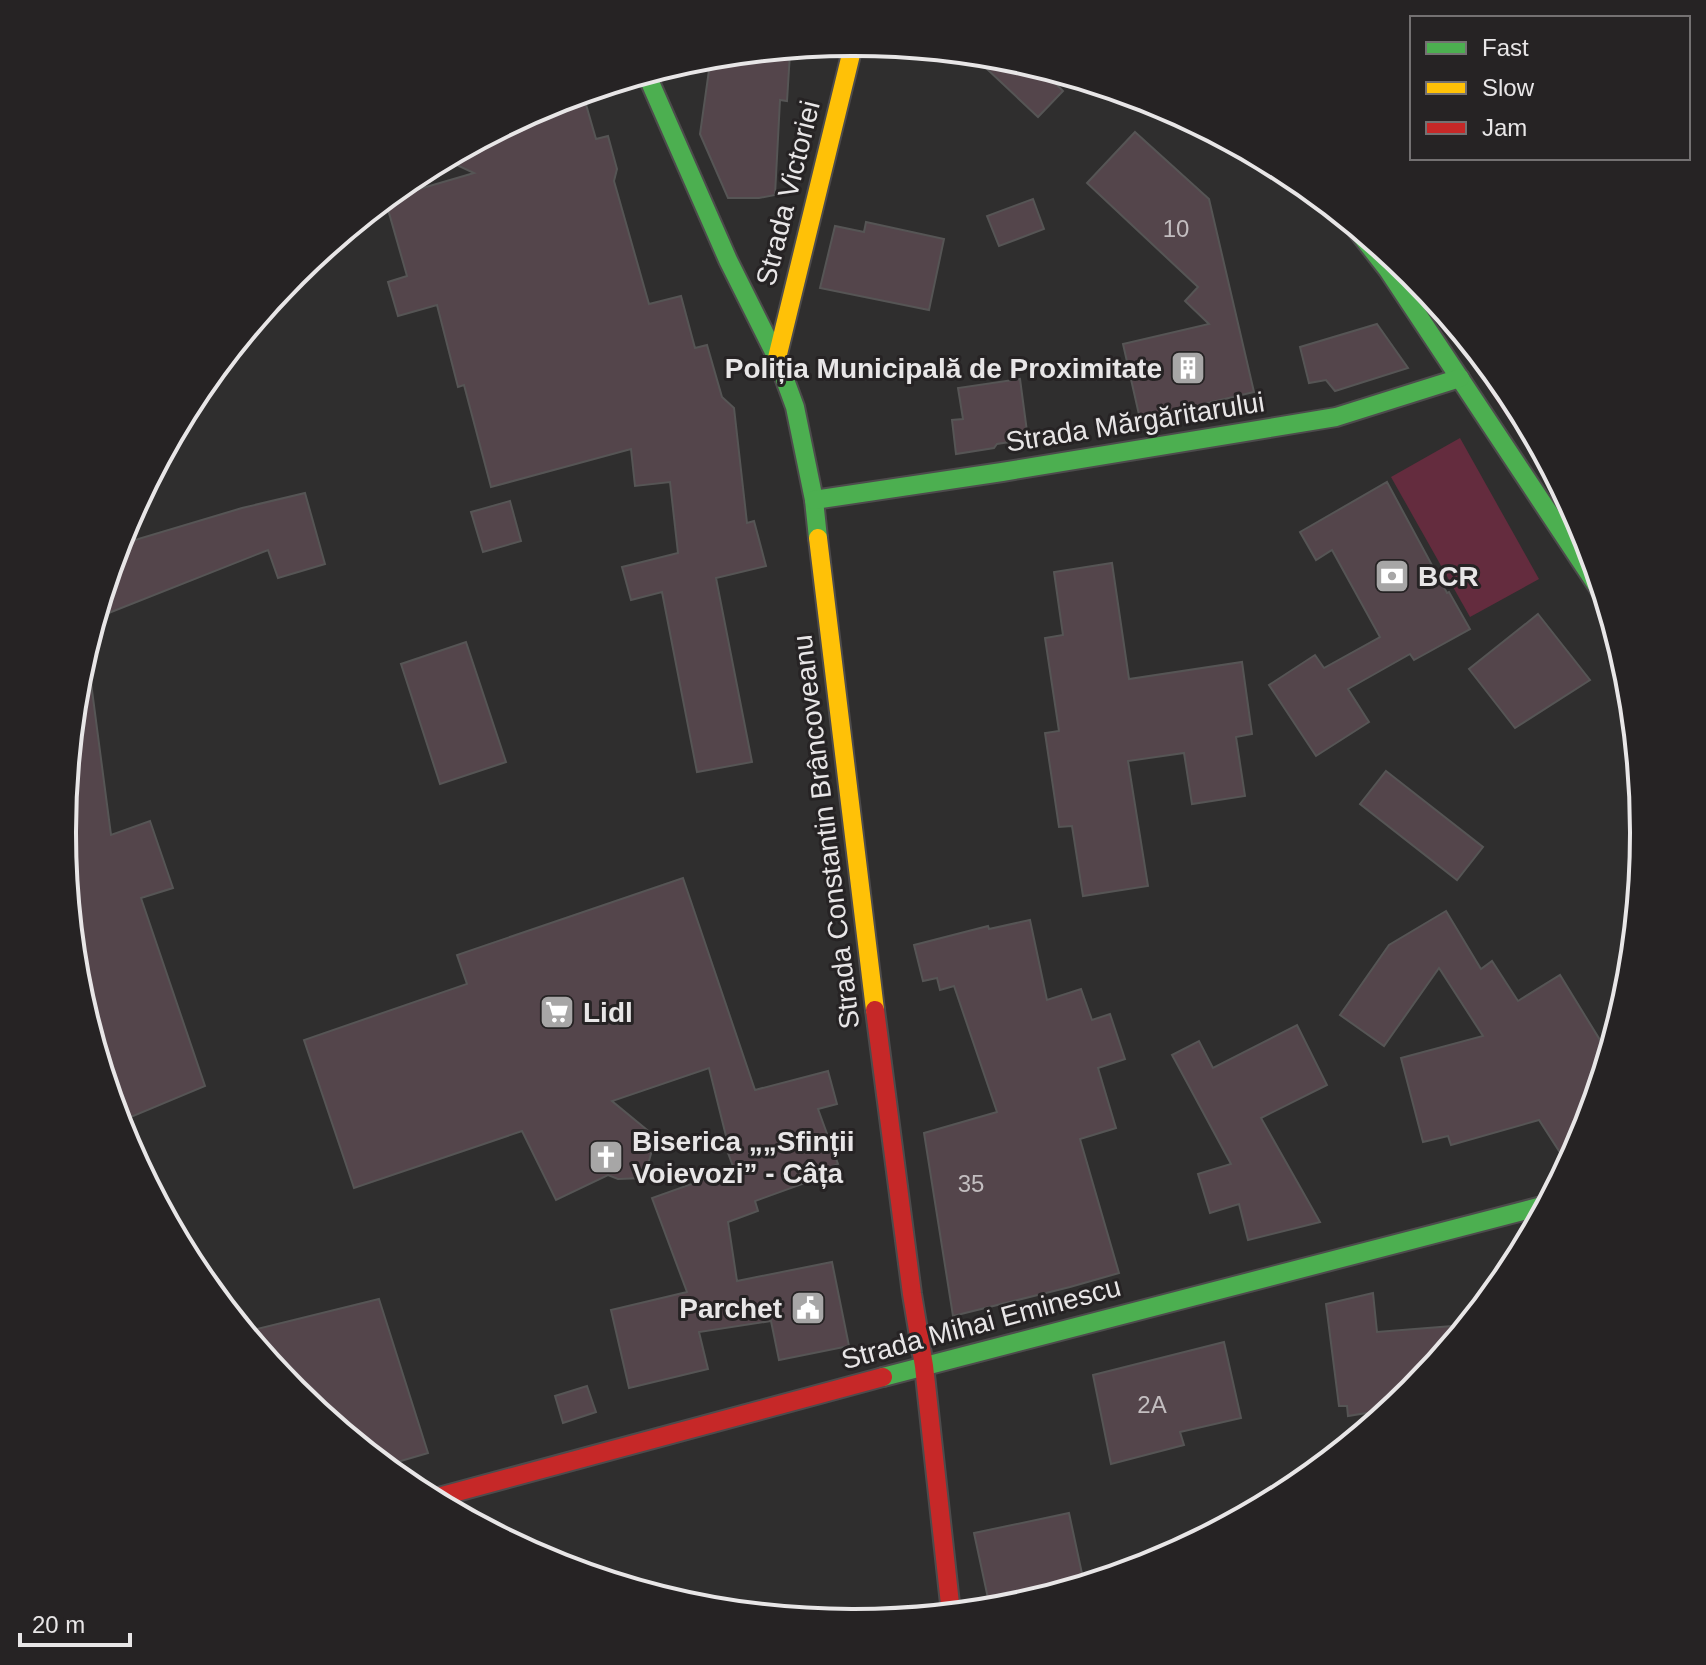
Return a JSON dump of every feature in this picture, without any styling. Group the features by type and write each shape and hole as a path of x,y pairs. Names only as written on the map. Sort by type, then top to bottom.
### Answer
{"street":[{"name":"Strada Victoriei","path":"777,358 851,56"},
{"name":"Strada Constantin Brâncoveanu","path":"650,83 728,260 777,358 795,407 814,500 867,945 924,1366 950,1602"},
{"path":"1388,270 1578,557"},
{"name":"Strada Mărgăritarului","path":"814,500 1336,417 1460,378"},
{"name":"Strada Mihai Eminescu","path":"448,1494 924,1366 1532,1209"}],"shaded area":[{"path":"1474,367 1499,401 1520,435"},
{"path":"1460,438 1539,579 1470,617 1391,477"}],"building":[{"path":"790,59 787,101 780,100 775,195 728,198 700,134 709,70"},
{"path":"986,68 1054,82 1063,91 1038,117"},
{"path":"586,104 596,139 608,136 617,169 614,181 649,304 681,296 695,348 707,345 722,397 734,408 747,523 754,521 766,566 716,578 752,762 697,772 662,592 631,600 622,567 678,553 670,482 635,486 631,449 491,487 464,385 458,387 437,305 398,316 388,282 407,276 388,210 419,189 474,173 457,165 510,136"},
{"path":"1135,132 1209,199 1254,392 1140,419 1123,344 1209,324 1185,301 1198,287 1087,183"},
{"path":"1033,199 1044,229 999,246 987,216"},
{"path":"866,222 944,239 929,310 820,288 835,226 864,232"},
{"path":"1377,324 1408,368 1335,391 1326,380 1309,383 1300,347"},
{"path":"1020,379 1028,439 956,454 952,420 963,419 958,388"},
{"name":"BCR","path":"1387,482 1470,629 1414,660 1410,654 1348,689 1369,722 1316,756 1269,685 1315,655 1324,668 1380,637 1332,550 1316,560 1300,532"},
{"path":"305,493 325,564 278,578 268,550 109,613 134,540"},
{"path":"510,501 521,541 483,552 471,512"},
{"path":"1112,563 1129,679 1242,662 1252,734 1236,737 1245,796 1192,804 1184,753 1128,761 1148,886 1083,896 1072,826 1059,827 1045,733 1059,731 1045,638 1063,635 1054,572"},
{"path":"1538,614 1590,680 1515,728 1469,669"},
{"path":"466,642 506,762 440,784 401,664"},
{"path":"91,682 111,835 150,821 173,888 141,898 205,1086 131,1117 103,1033 83,934 76,832 83,731"},
{"path":"1386,771 1483,847 1457,880 1360,804"},
{"name":"Lidl","path":"683,878 755,1090 828,1071 837,1104 818,1109 838,1164 828,1168 830,1174 755,1201 758,1211 728,1222 737,1281 832,1262 849,1346 779,1360 771,1321 699,1332 708,1369 629,1388 611,1310 687,1292 652,1198 734,1169 709,1068 612,1101 652,1134 653,1147 644,1178 618,1179 608,1175 556,1200 522,1131 354,1188 304,1040 467,984 457,955"},
{"path":"1446,911 1481,969 1492,961 1518,1001 1560,975 1601,1041 1560,1152 1539,1120 1451,1145 1448,1136 1423,1142 1401,1058 1483,1036 1439,968 1384,1046 1340,1015 1389,945"},
{"path":"1030,920 1047,1000 1081,989 1092,1020 1110,1014 1125,1059 1098,1068 1116,1128 1080,1139 1119,1273 953,1316 924,1133 997,1112 954,986 940,990 937,978 923,981 914,945 988,926 989,929"},
{"path":"1297,1025 1327,1085 1261,1118 1320,1222 1248,1240 1239,1204 1210,1213 1198,1174 1231,1164 1172,1055 1199,1041 1213,1068"},
{"path":"1373,1293 1377,1332 1452,1326 1402,1382 1369,1413 1348,1416 1347,1406 1339,1406 1326,1304"},
{"path":"379,1299 428,1453 398,1462 380,1449 304,1382 257,1329"},
{"path":"1224,1342 1241,1418 1180,1432 1184,1445 1111,1464 1093,1375"},
{"path":"587,1386 596,1412 563,1423 555,1396"},
{"path":"1069,1513 1082,1574 988,1597 974,1533"}],"traffic: fast":[{"path":"650,83 728,260 777,358 795,407 814,500 818,538"},
{"path":"1388,270 1578,557"},
{"path":"814,500 1336,417 1460,378"},
{"path":"883,1377 1532,1209"}],"traffic: slow":[{"path":"777,358 851,56"},
{"path":"818,538 875,1010"}],"traffic: jam":[{"path":"875,1010 924,1366 950,1602"},
{"path":"448,1494 883,1377"}],"place":[{"name":"Poliția Municipală de Proximitate","path":"1188,368"},
{"name":"BCR","path":"1392,576"},
{"name":"Lidl","path":"557,1012"},
{"name":"Biserica „„Sfinții Voievozi” - Câța","path":"606,1157"},
{"name":"Parchet","path":"808,1308"}]}
